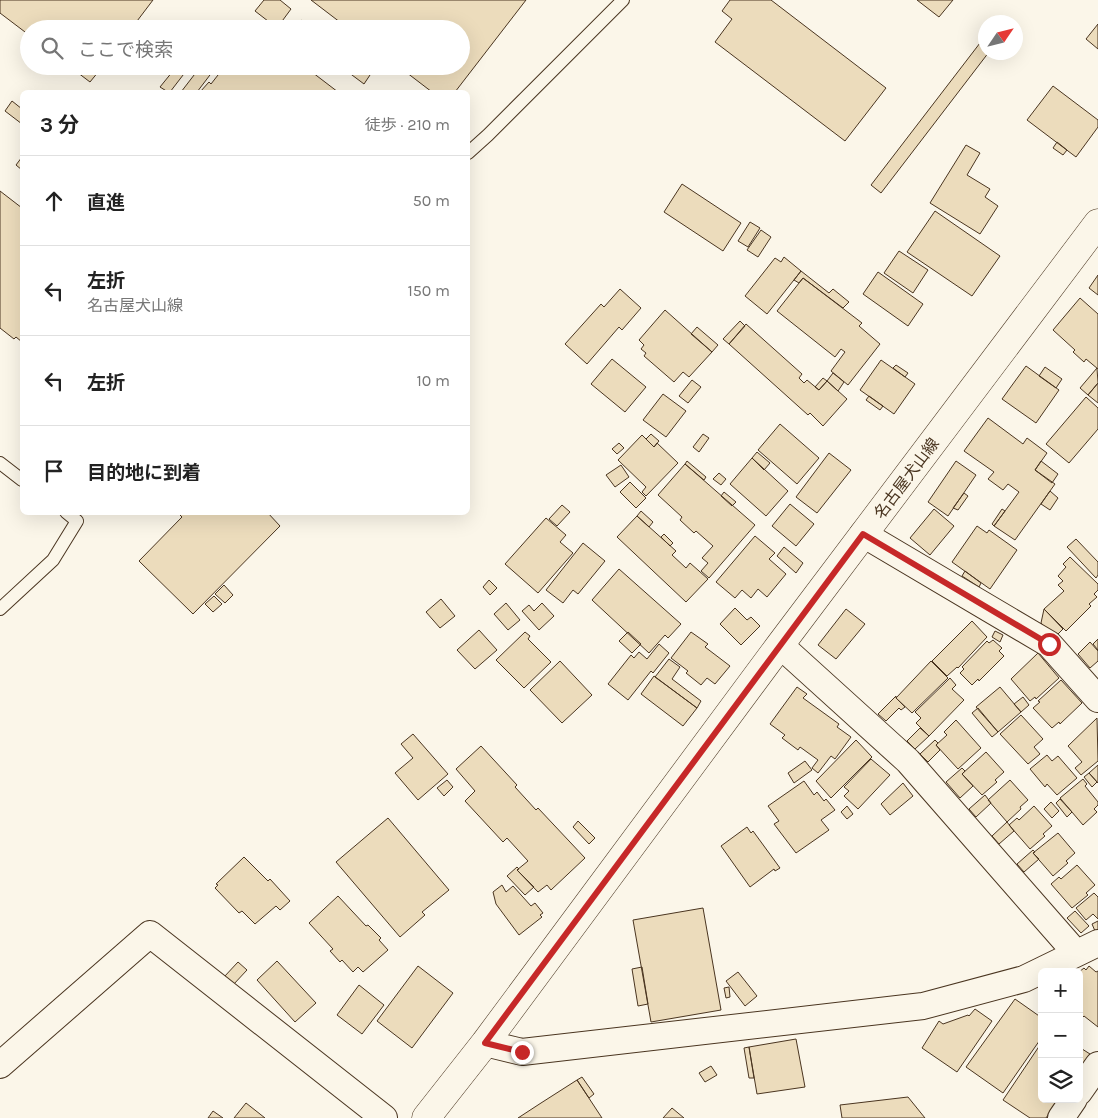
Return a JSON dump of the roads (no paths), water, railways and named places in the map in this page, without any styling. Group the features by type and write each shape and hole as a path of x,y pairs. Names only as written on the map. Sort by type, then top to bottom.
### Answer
{"main road":[{"name":"名古屋犬山線","path":"426,1118 485,1043 780,645 1098,223"}],"street":[{"path":"863,534 1049,644 1098,699"},
{"path":"485,1043 522,1052 923,1006 1024,979 1087,948 908,761 780,645"},
{"path":"0,1065 150,934 384,1118"},
{"path":"1083,1086 1098,1065"},
{"path":"1061,1118 1071,1103"}],"lane":[{"path":"470,151 623,0"},
{"path":"0,463 20,478"},
{"path":"70,515 77,521"},
{"path":"0,609 53,560 77,521 84,515"}]}
